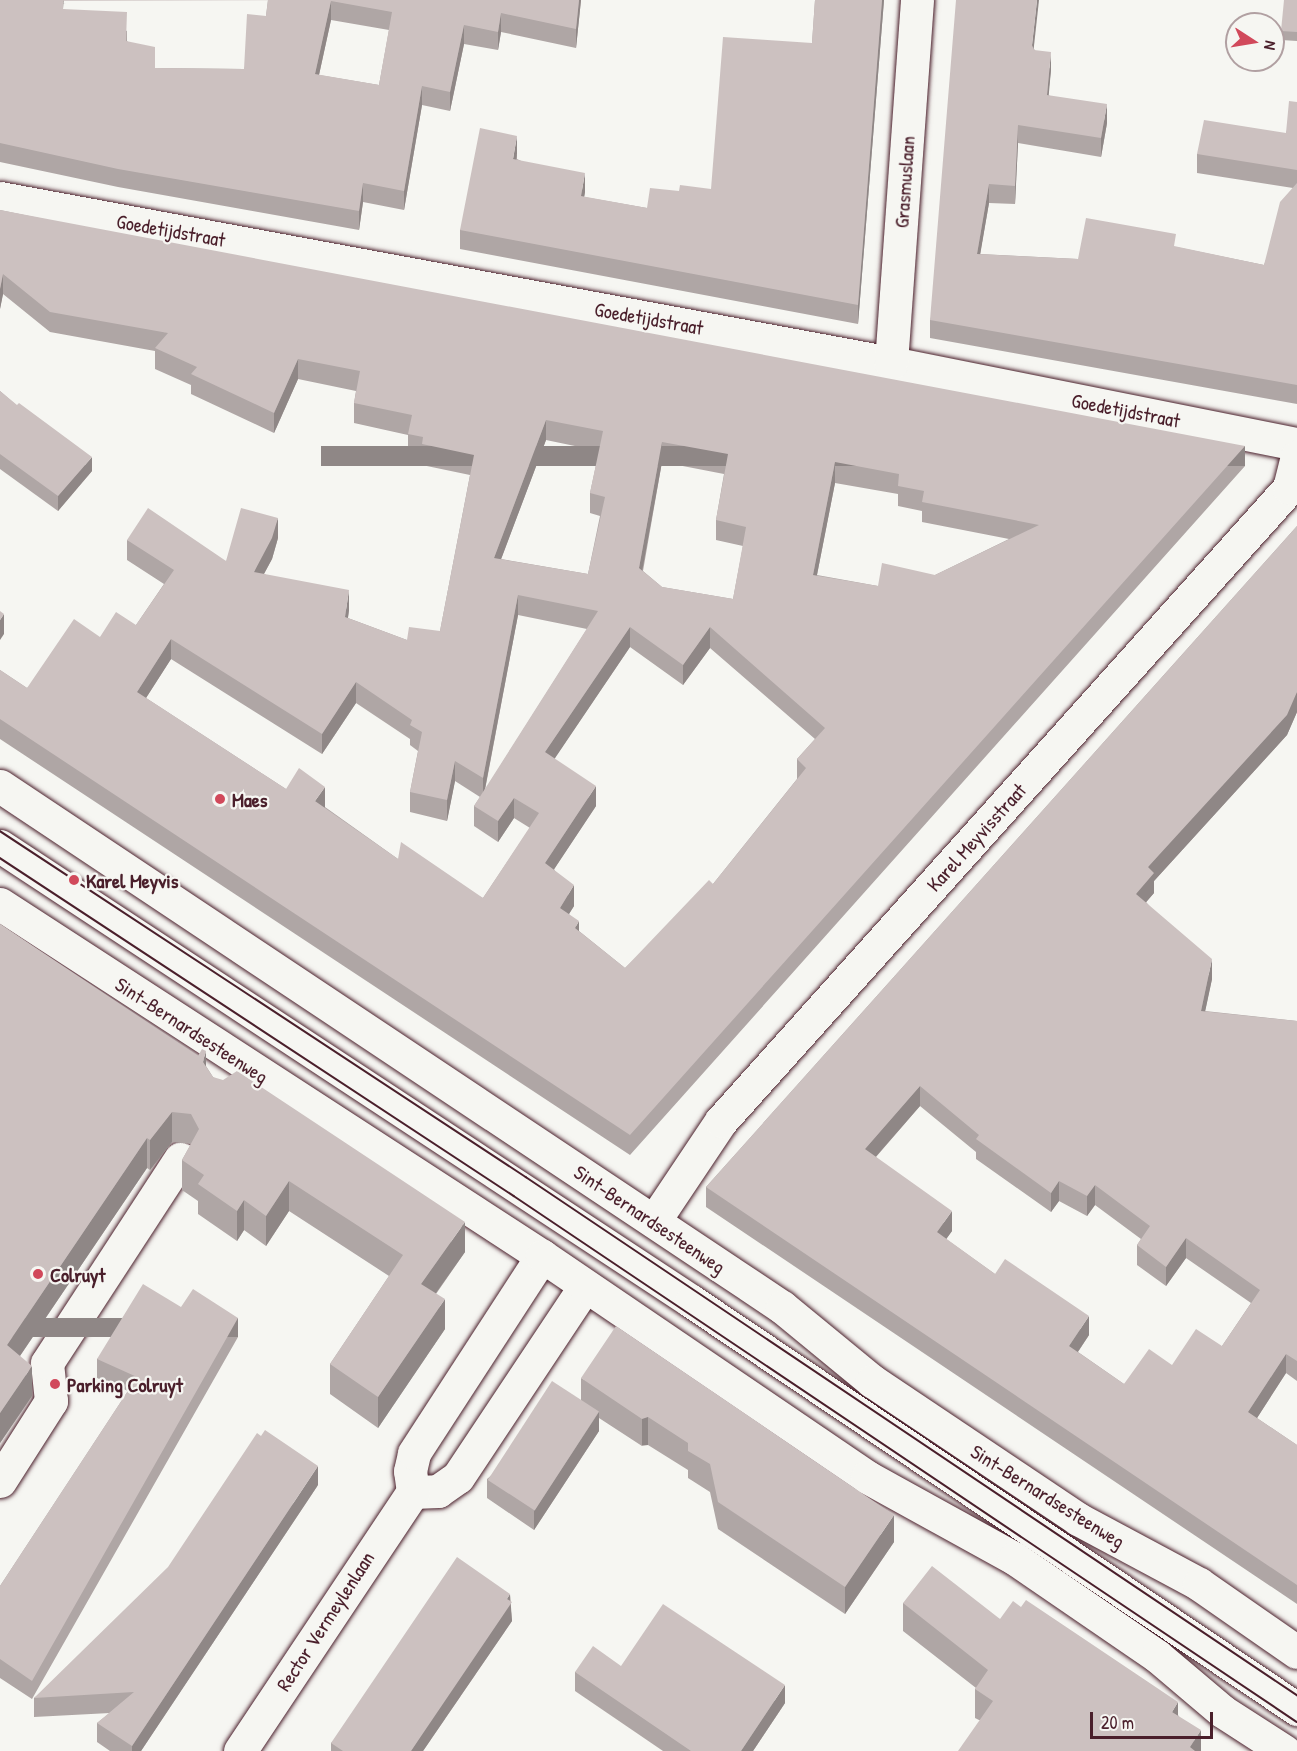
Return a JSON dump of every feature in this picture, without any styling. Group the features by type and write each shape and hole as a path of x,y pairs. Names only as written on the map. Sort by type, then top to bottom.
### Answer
{"street":[{"name":"Grasmuslaan","path":"891,363 917,0"},
{"name":"Goedetijdstraat","path":"0,198 891,363 1297,444"},
{"name":"Karel Meyvisstraat","path":"654,1221 721,1121 1289,488 1297,457"},
{"name":"Sint-Bernardsesteenweg","path":"0,786 782,1307 872,1381 1058,1506 1109,1539 1199,1584 1297,1652"},
{"path":"0,846 557,1212 1297,1709"},
{"name":"Sint-Bernardsesteenweg","path":"0,904 542,1256 867,1477 1014,1558 1157,1656 1222,1711 1284,1751"},
{"path":"222,1091 238,1060"},
{"path":"0,1480 51,1401 47,1363 180,1159"},
{"path":"542,1256 414,1452 410,1471 413,1492 438,1491 458,1477 585,1286"},
{"path":"481,1349 526,1376"},
{"name":"Rector Vermeylenlaan","path":"240,1751 413,1492"}],"building":[{"path":"0,0 63,0 63,9 127,12 126,41 155,47 155,68 244,69 247,14 266,16 268,0 579,0 576,29 501,13 498,32 464,25 450,92 422,86 404,191 363,183 359,211 118,169 0,143","holes":["331,1 392,12 379,85 315,74"]},
{"path":"815,0 882,0 858,305 460,230 480,128 517,136 513,159 585,173 581,196 647,208 650,188 679,191 680,185 711,189 723,37 812,43"},
{"path":"956,0 1037,0 1032,45 1034,50 1051,52 1047,95 1107,104 1101,138 1018,125 1015,186 989,184 977,254 1078,259 1086,218 1176,234 1174,246 1264,265 1280,202 1297,183 1297,385 930,320"},
{"path":"1284,0 1297,0 1297,32 1285,31 1285,12 1283,12"},
{"path":"1289,101 1297,102 1297,170 1197,154 1204,120 1286,133"},
{"path":"0,210 1245,446 630,1135 0,719 0,670 27,688 74,619 100,637 116,612 136,625 174,570 127,540 148,508 226,561 241,508 278,518 272,538 254,572 349,590 345,617 407,640 409,627 440,631 474,455 422,444 423,437 408,434 412,415 354,403 360,371 298,359 274,413 191,374 197,367 155,348 168,333 50,312 3,274 0,289","holes":["546,420 603,431 590,493 605,497 588,574 494,558","662,442 728,454 716,520 746,527 733,599 662,587 639,568","835,462 899,474 898,486 924,491 922,502 1039,525 935,575 882,563 878,586 813,575","518,595 598,611 474,806 498,821 514,798 539,813 483,898 401,842 398,859 315,801 325,787 299,768 286,789 137,692 171,639 322,734 356,682 412,720 410,725 422,732 410,792 447,800 455,761 483,778","630,627 683,665 710,627 825,728 797,759 806,768 713,884 709,880 625,968 575,928 579,921 560,908 574,885 545,863 596,786 545,752"]},
{"path":"0,391 92,457 58,496 0,454"},
{"path":"1297,526 1297,692 1287,715 1148,867 1154,873 1136,894 1212,959 1201,1011 1297,1021 1297,1361 1286,1354 1248,1412 1297,1445 1297,1585 706,1187","holes":["920,1086 979,1135 976,1139 1051,1193 1059,1181 1087,1196 1095,1185 1150,1226 1137,1245 1166,1267 1186,1238 1260,1290 1222,1346 1196,1329 1172,1365 1149,1349 1124,1384 1069,1346 1089,1316 1005,1259 995,1274 937,1232 952,1211 865,1149"]},
{"path":"0,924 198,1056 202,1049 206,1051 203,1062 213,1077 223,1080 237,1071 465,1222 421,1284 445,1299 378,1397 330,1364 403,1255 289,1181 266,1216 244,1200 237,1211 198,1184 204,1175 182,1160 199,1129 191,1114 172,1112 150,1140 147,1138 7,1345 32,1366 0,1413"},
{"path":"143,1284 181,1307 193,1289 238,1318 32,1681 0,1659 0,1586 137,1377 97,1359"},
{"path":"616,1326 894,1515 845,1587 718,1502 710,1464 688,1451 688,1443 648,1417 642,1419 581,1378"},
{"path":"552,1381 599,1411 535,1510 488,1480"},
{"path":"265,1430 318,1466 132,1746 97,1723 134,1692 34,1698 168,1567 257,1433 261,1436"},
{"path":"457,1557 510,1594 507,1599 512,1602 411,1751 343,1751 331,1743"},
{"path":"932,1566 1000,1619 1013,1601 1021,1607 1026,1600 1178,1702 1172,1712 1201,1730 1190,1747 1195,1751 958,1751 993,1701 975,1689 988,1670 903,1603"},
{"path":"663,1604 785,1685 741,1751 691,1751 575,1672 593,1646 621,1666"}],"tram line":[{"path":"0,831 526,1177 1297,1695"},
{"path":"0,858 514,1196 1297,1722"}],"place":[{"name":"Maes","path":"220,799"},
{"name":"Karel Meyvis","path":"74,880"},
{"name":"Colruyt","path":"38,1274"},
{"name":"Parking Colruyt","path":"55,1384"}]}
